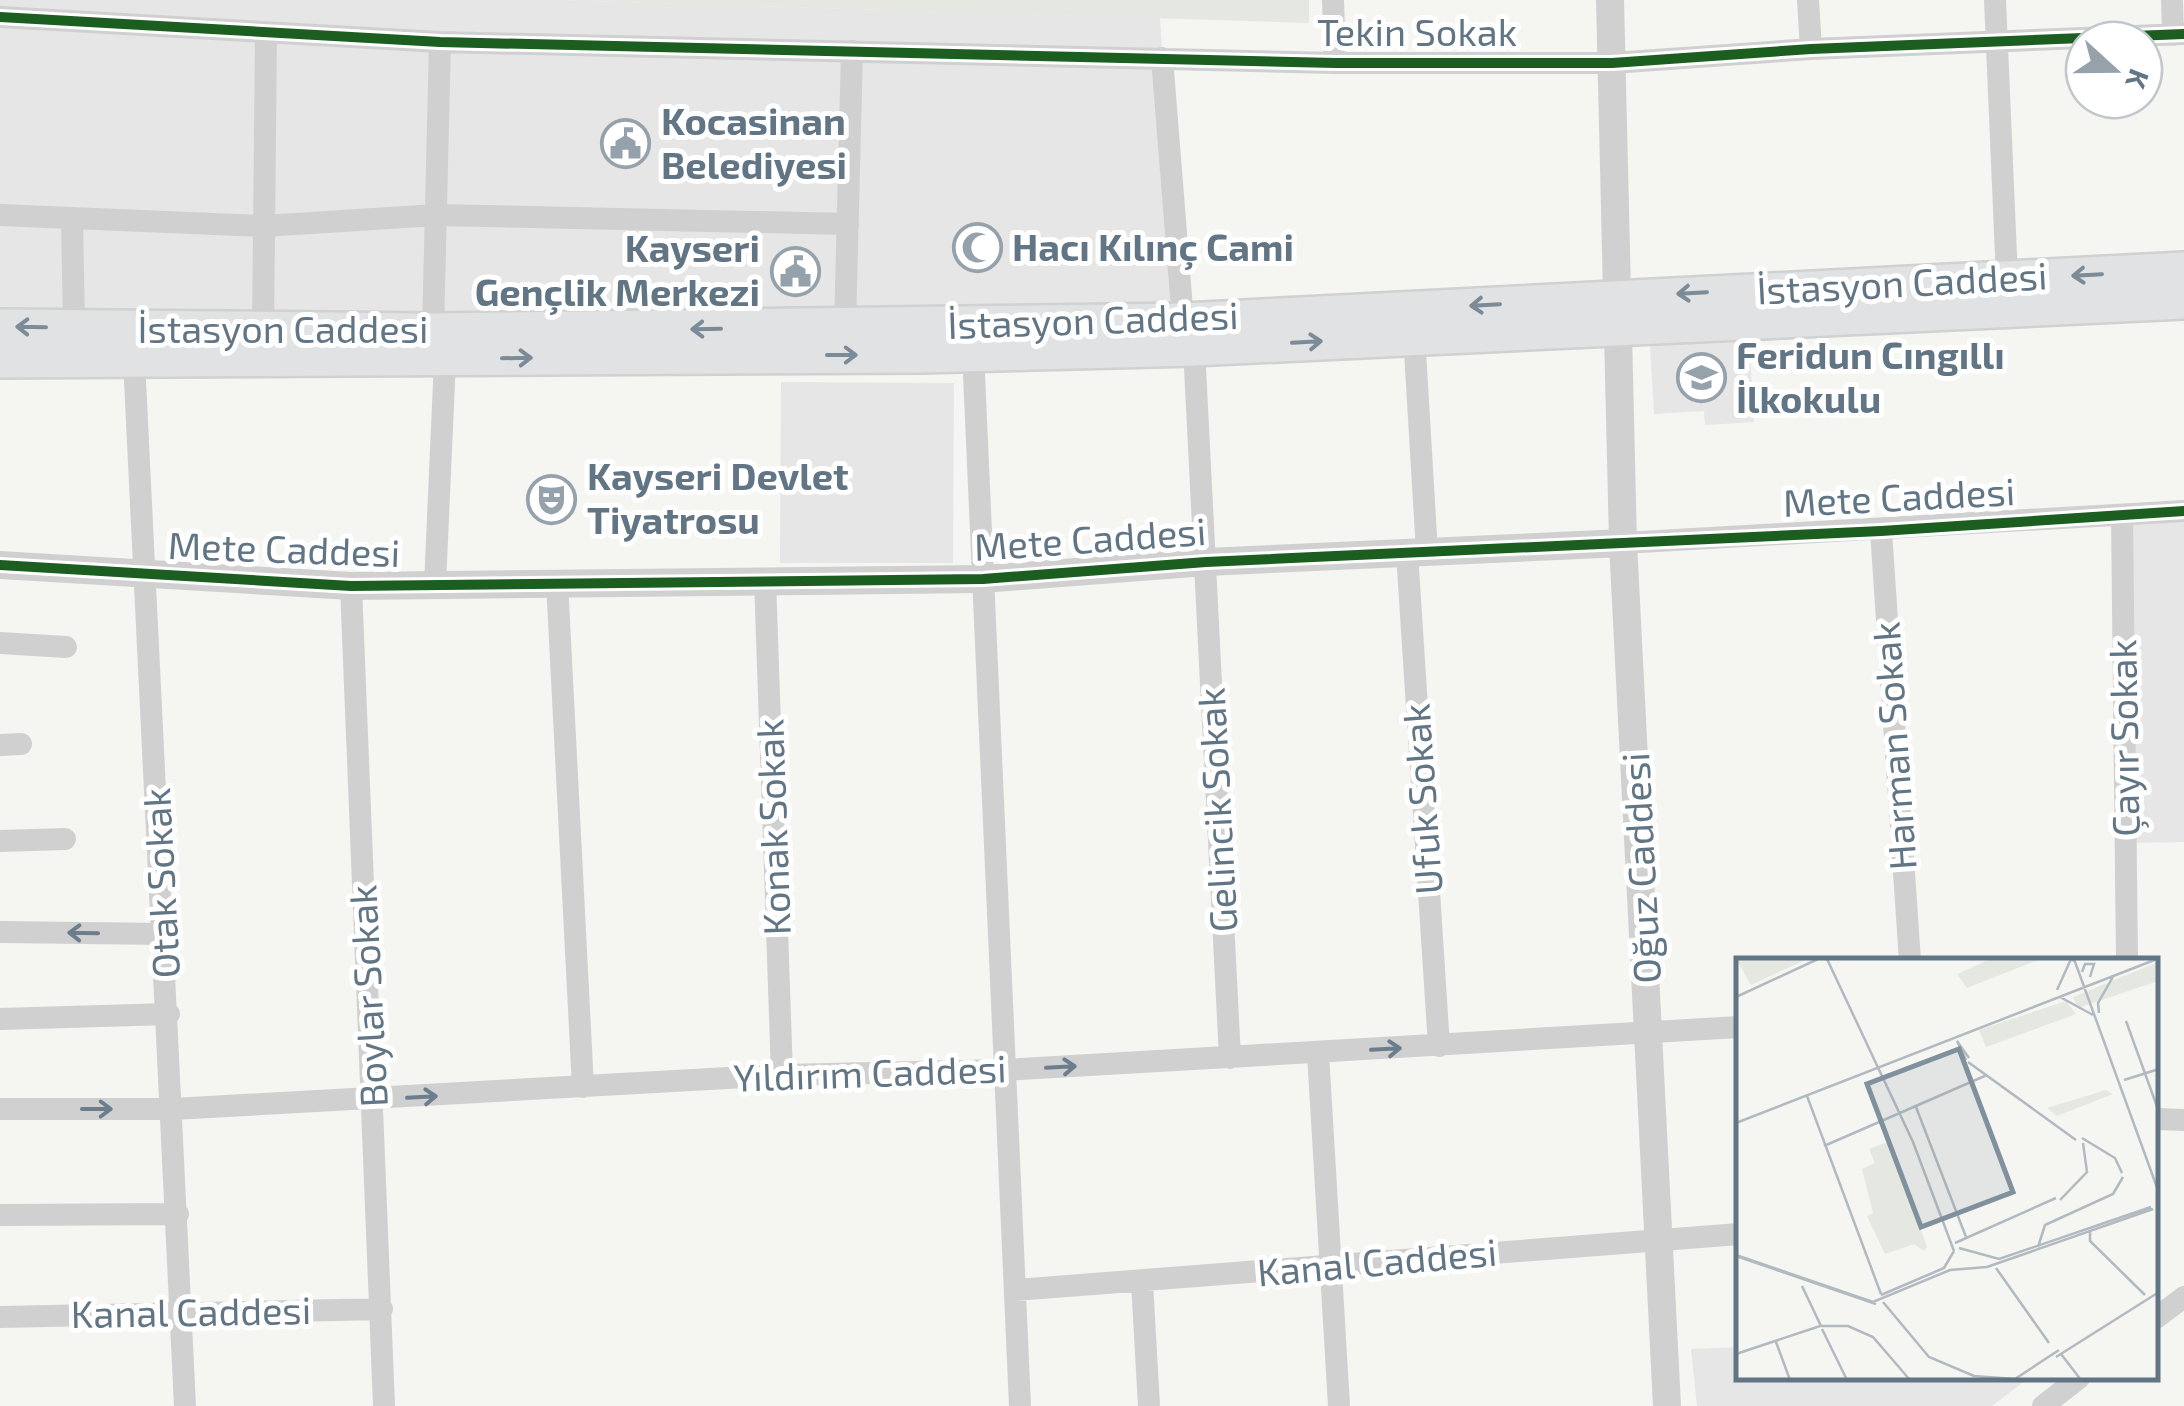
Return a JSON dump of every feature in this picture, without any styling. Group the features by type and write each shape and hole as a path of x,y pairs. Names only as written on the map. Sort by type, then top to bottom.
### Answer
{"main road":[{"name":"İstasyon Caddesi","path":"0,360 134,360 845,328 1414,335 2007,279 2184,270"},
{"name":"İstasyon Caddesi","path":"0,327 263,330 439,346 973,352 1188,334 1620,313 2184,301"}],"street":[{"path":"1333,0 1335,63"},
{"name":"Oğuz Caddesi","path":"1610,0 1624,543 1668,1406"},
{"path":"1808,0 1811,49"},
{"path":"1995,0 2007,279"},
{"path":"2172,0 2179,35"},
{"name":"Tekin Sokak","path":"0,17 440,42 1335,63 1612,64 1811,49 2179,35"},
{"path":"263,330 266,34"},
{"path":"435,585 440,42"},
{"path":"845,328 852,51"},
{"name":"Gelincik Sokak","path":"1162,58 1206,562 1230,1058"},
{"path":"0,216 264,226 436,215 848,224"},
{"path":"72,218 74,328"},
{"name":"Ufuk Sokak","path":"1414,335 1417,552 1439,1046"},
{"path":"973,352 1020,1406"},
{"name":"Otak Sokak","path":"134,360 169,1014 185,1406"},
{"name":"Mete Caddesi","path":"0,565 350,586 983,579 1206,562 1881,531 2184,512"},
{"name":"Çayır Sokak","path":"2122,514 2127,958"},
{"name":"Harman Sokak","path":"1881,531 1910,958"},
{"name":"Konak Sokak","path":"766,579 782,1075"},
{"path":"557,582 582,1087"},
{"name":"Boylar Sokak","path":"350,586 384,1406"},
{"path":"0,644 66,647"},
{"path":"0,841 65,839"},
{"path":"0,932 165,934"},
{"path":"0,1019 169,1014"},
{"name":"Yıldırım Caddesi","path":"0,1108 173,1109 374,1100 782,1075 1005,1070 1230,1058 1736,1027"},
{"path":"1318,1052 1339,1406"},
{"path":"2159,1119 2184,1120"},
{"path":"0,1215 178,1214"},
{"name":"Kanal Caddesi","path":"1015,1290 1736,1234"},
{"path":"1142,1282 1150,1406"},
{"path":"2159,1316 2184,1297"},
{"name":"Kanal Caddesi","path":"0,1317 382,1309"},
{"path":"2043,1406 2074,1381"}],"shaded area":[{"path":"0,0 555,0 1160,18 1180,332 0,343"},
{"path":"555,0 1309,0 1309,23"},
{"name":"Feridun Cıngıllı İlkokulu","path":"1749,338 1754,422 1705,425 1704,411 1654,414 1650,344"},
{"path":"781,382 954,383 953,563 780,563"},
{"path":"2184,511 2184,842 2126,843 2122,515"},
{"path":"1736,1347 1736,1381 2024,1381 1992,1406 1697,1406 1691,1349"}],"cycle path":[{"path":"0,17 440,42 1335,63 1612,63 1811,49 2184,34"},
{"path":"0,565 351,586 983,579 1206,562 1881,531 2184,511"}],"place":[{"name":"Kocasinan Belediyesi","path":"626,144"},
{"name":"Hacı Kılınç Cami","path":"977,248"},
{"name":"Kayseri Gençlik Merkezi","path":"795,271"},
{"name":"Feridun Cıngıllı İlkokulu","path":"1701,378"},
{"name":"Kayseri Devlet Tiyatrosu","path":"552,499"}]}
